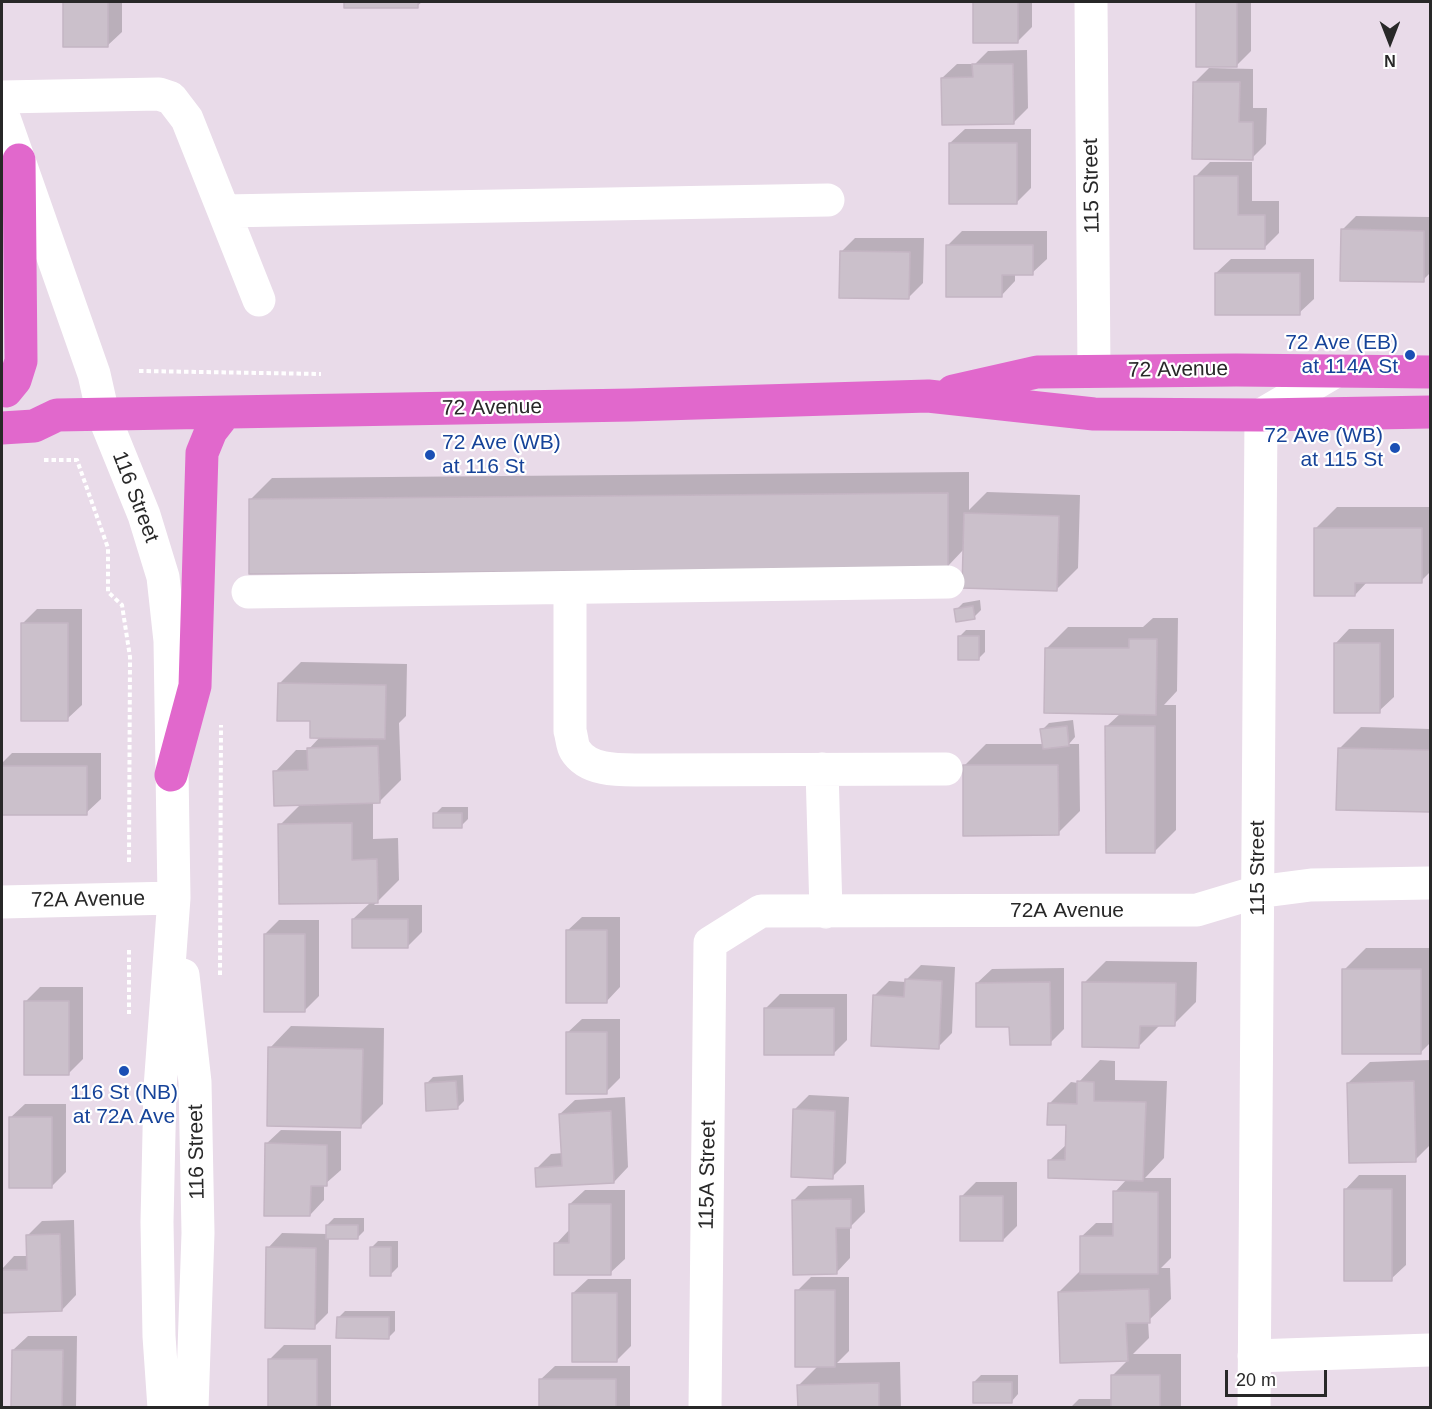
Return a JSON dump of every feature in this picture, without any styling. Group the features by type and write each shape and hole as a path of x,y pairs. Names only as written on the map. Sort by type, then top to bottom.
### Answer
{"main road":[{"path":"4,391 15,380 21,361 19,160"},
{"name":"72 Avenue","path":"928,396 1037,372 1431,372"},
{"path":"4,391 40,397 57,415"},
{"name":"72 Avenue","path":"2,428 34,426 57,415 928,396 1094,414 1261,415 1431,412"},
{"path":"171,775 195,686 202,453 211,431 225,413"}],"street":[{"name":"115 Street","path":"1090,2 1094,371"},
{"path":"2,97 159,94 171,98 187,119 260,300"},
{"name":"116 Street","path":"2,112 94,374 103,414 144,515 163,577 170,641 174,898 195,1082 198,1233 192,1407"},
{"path":"224,211 828,200"},
{"path":"1261,415 1336,371"},
{"name":"115 Street","path":"1254,1407 1261,415"},
{"path":"248,592 948,582"},
{"path":"570,588 570,732 575,750 587,762 608,769 654,770 946,769"},
{"path":"822,769 825,912"},
{"name":"72A Avenue","path":"710,943 761,911 1197,910 1257,891 1311,885 1431,883"},
{"name":"116 Street","path":"164,1407 159,1335 157,1222 160,1088 174,898"},
{"name":"72A Avenue","path":"2,902 174,898"},
{"name":"115A Street","path":"705,1407 710,943"},
{"path":"1254,1356 1431,1350"}],"path":[{"path":"77,460 108,548 108,592 122,605 130,657 129,862"},
{"path":"219,980 221,721"}],"building":[{"path":"63,2 108,2 108,47 63,47"},
{"path":"344,2 418,2 418,8 344,8"},
{"path":"973,2 1018,2 1018,43 973,43"},
{"path":"1196,2 1237,2 1237,67 1196,67"},
{"path":"972,64 1013,64 1014,124 942,125 941,78 973,77"},
{"path":"1193,82 1240,82 1239,122 1253,122 1253,160 1192,159"},
{"path":"949,143 1017,143 1017,204 949,204"},
{"path":"1194,176 1238,176 1238,215 1265,215 1265,249 1194,249"},
{"path":"1341,229 1424,231 1424,282 1340,281"},
{"path":"946,245 1033,245 1033,275 1002,275 1002,297 946,297"},
{"path":"840,251 910,252 909,299 839,298"},
{"path":"1215,273 1300,273 1300,315 1215,315"},
{"path":"948,493 948,568 249,574 249,499"},
{"path":"964,513 1059,516 1057,591 962,588"},
{"path":"1314,528 1422,528 1422,583 1355,583 1355,596 1314,596"},
{"path":"973,606 975,619 956,622 954,609"},
{"path":"21,623 68,623 68,721 21,721"},
{"path":"958,636 979,636 979,660 958,660"},
{"path":"1129,639 1157,639 1156,715 1044,713 1045,648 1129,648"},
{"path":"1334,643 1380,643 1380,713 1334,713"},
{"path":"278,683 386,685 385,739 310,738 310,721 277,721"},
{"path":"1067,726 1069,746 1043,749 1040,729"},
{"path":"1105,726 1155,726 1155,853 1106,853"},
{"path":"378,746 380,803 274,806 273,771 308,770 307,748"},
{"path":"1338,748 1430,750 1430,812 1336,810"},
{"path":"963,765 1058,765 1059,835 963,836"},
{"path":"2,766 87,766 87,815 2,815"},
{"path":"433,813 462,813 462,828 433,828"},
{"path":"352,823 352,860 377,859 378,903 279,904 278,824"},
{"path":"352,919 408,919 408,948 352,948"},
{"path":"566,930 607,930 607,1003 566,1003"},
{"path":"264,934 305,934 305,1012 264,1012"},
{"path":"1342,969 1421,969 1421,1054 1342,1054"},
{"path":"905,979 942,981 939,1049 871,1046 873,995 904,997"},
{"path":"1050,982 1051,1045 1010,1045 1009,1027 976,1027 976,983"},
{"path":"1082,982 1176,983 1175,1026 1140,1026 1139,1048 1082,1047"},
{"path":"24,1001 69,1001 69,1075 24,1075"},
{"path":"764,1008 834,1008 834,1055 764,1055"},
{"path":"566,1032 607,1032 607,1094 566,1094"},
{"path":"268,1047 363,1049 361,1128 267,1126"},
{"path":"456,1081 458,1109 426,1111 425,1083"},
{"path":"1077,1081 1094,1082 1094,1101 1146,1102 1143,1181 1048,1178 1048,1160 1065,1160 1066,1125 1047,1125 1048,1103 1077,1104"},
{"path":"1414,1081 1416,1162 1349,1163 1347,1083"},
{"path":"793,1109 835,1111 833,1179 791,1177"},
{"path":"611,1111 614,1183 536,1187 535,1168 562,1166 559,1114"},
{"path":"9,1117 52,1117 52,1188 9,1188"},
{"path":"265,1143 327,1145 327,1186 311,1186 310,1216 264,1216"},
{"path":"1344,1189 1392,1189 1392,1281 1344,1281"},
{"path":"1113,1191 1158,1192 1158,1274 1080,1274 1080,1236 1113,1236"},
{"path":"960,1196 1003,1196 1003,1241 960,1241"},
{"path":"851,1199 851,1228 836,1228 837,1274 793,1275 792,1200"},
{"path":"569,1204 611,1204 611,1275 554,1275 554,1243 569,1243"},
{"path":"326,1225 358,1225 358,1239 326,1239"},
{"path":"60,1234 62,1311 2,1313 2,1270 27,1270 26,1235"},
{"path":"266,1247 316,1248 315,1329 265,1328"},
{"path":"370,1247 391,1247 391,1276 370,1276"},
{"path":"1149,1289 1150,1323 1126,1323 1128,1361 1060,1363 1058,1292"},
{"path":"795,1290 835,1290 835,1367 795,1367"},
{"path":"572,1293 617,1293 617,1362 572,1362"},
{"path":"337,1317 389,1317 389,1339 336,1338"},
{"path":"12,1350 63,1350 62,1408 11,1408"},
{"path":"268,1359 317,1359 317,1408 268,1408"},
{"path":"1111,1375 1160,1375 1160,1408 1111,1408"},
{"path":"539,1379 616,1379 616,1408 539,1406"},
{"path":"973,1382 1012,1382 1012,1403 973,1403"},
{"path":"879,1383 879,1408 798,1408 797,1385"}],"place":[{"name":"72 Ave (EB) at 114A St","path":"1410,355"},
{"name":"72 Ave (WB) at 115 St","path":"1395,448"},
{"name":"72 Ave (WB) at 116 St","path":"430,455"},
{"name":"116 St (NB) at 72A Ave","path":"124,1071"}]}
